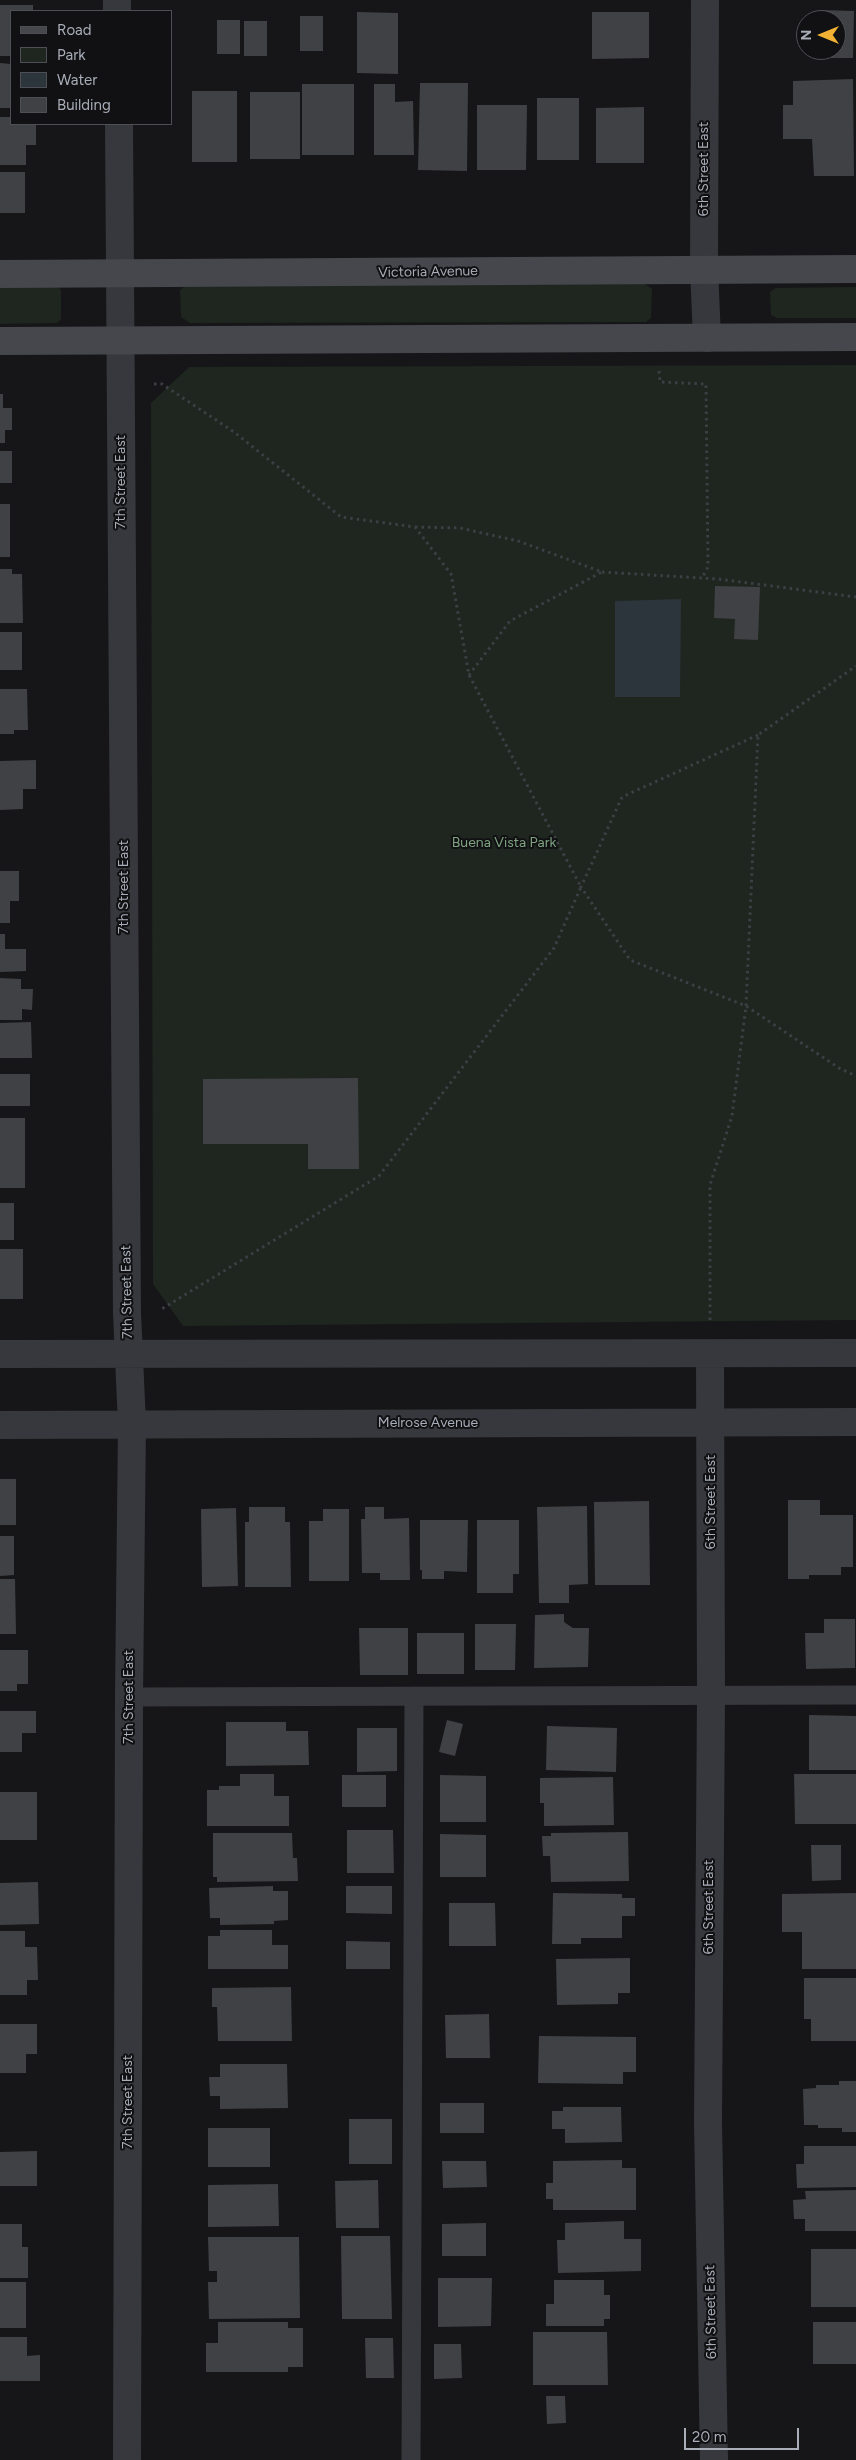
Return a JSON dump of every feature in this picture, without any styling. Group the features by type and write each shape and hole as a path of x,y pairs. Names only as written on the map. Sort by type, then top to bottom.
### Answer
{"street":[{"name":"6th Street East","path":"704,0 704,269 707,338"},
{"name":"7th Street East","path":"119,125 122,340 120,383 127,1313 132,1424 128,1697 127,2460"},
{"name":"Victoria Avenue","path":"0,274 856,269"},
{"path":"0,341 856,337"},
{"path":"0,1354 856,1353"},
{"name":"6th Street East","path":"710,1354 711,1695 708,2121 714,2460"},
{"name":"Melrose Avenue","path":"0,1425 856,1422"}],"lane":[{"path":"128,1697 856,1695"},
{"path":"412,2460 414,1696"}],"path":[{"path":"658,338 660,382 706,384 708,567 702,578"},
{"path":"120,383 162,384 234,432 340,517 415,527 460,528 518,541 602,572 702,578 856,597"},
{"path":"415,527 451,574 469,675 581,886 630,960 746,1006 839,1068 856,1076"},
{"path":"469,675 510,622 602,572"},
{"path":"127,1313 158,1311 380,1176 554,948 622,797 758,735 856,666"},
{"path":"710,1321 710,1185 732,1116 746,1006 758,735"}],"green space":[{"path":"645,284 652,289 651,318 646,322 190,323 181,317 180,290 186,285"},
{"path":"0,286 59,286 61,291 61,319 57,323 0,324"},
{"path":"856,287 856,318 777,318 771,315 770,292 776,288"},
{"name":"Buena Vista Park","path":"856,365 856,1320 183,1326 153,1284 151,403 189,367"}],"water":[{"path":"681,599 680,697 615,697 615,601"}],"building":[{"path":"0,5 33,5 33,10 10,10 10,56 0,56"},
{"path":"846,11 854,11 853,58 846,58"},
{"path":"357,12 398,13 398,74 357,73"},
{"path":"592,12 649,12 649,58 592,59"},
{"path":"300,16 323,16 323,51 300,51"},
{"path":"217,20 240,20 240,54 217,54"},
{"path":"244,21 267,21 267,56 244,56"},
{"path":"0,63 10,64 10,108 0,108"},
{"path":"853,79 854,176 814,176 812,139 783,139 783,105 793,105 793,81"},
{"path":"420,83 468,83 467,171 418,170"},
{"path":"302,84 354,84 354,155 302,155"},
{"path":"374,84 395,84 395,102 413,101 414,155 374,155"},
{"path":"192,91 237,91 237,162 192,162"},
{"path":"250,92 300,92 300,159 250,159"},
{"path":"537,98 579,98 579,160 537,160"},
{"path":"477,105 527,105 526,170 477,170"},
{"path":"644,107 644,163 596,163 596,108"},
{"path":"0,117 10,117 10,125 36,125 36,145 26,145 26,165 0,165"},
{"path":"0,172 25,172 25,213 0,213"},
{"path":"0,394 3,394 3,408 12,408 12,430 5,430 5,443 0,443"},
{"path":"0,451 12,451 12,483 0,483"},
{"path":"0,504 10,504 10,557 0,557"},
{"path":"0,569 12,569 12,574 22,574 23,623 0,623"},
{"path":"715,586 760,587 758,640 734,639 735,619 714,618"},
{"path":"0,632 22,632 22,670 0,670"},
{"path":"0,689 27,689 28,730 14,730 14,734 0,734"},
{"path":"36,760 36,789 23,789 23,809 0,810 0,761"},
{"path":"0,871 19,871 19,901 10,901 10,923 0,923"},
{"path":"0,934 5,934 5,949 26,949 26,971 0,972"},
{"path":"0,978 21,979 21,989 33,989 32,1010 22,1009 22,1020 0,1020"},
{"path":"31,1022 32,1058 0,1058 0,1023"},
{"path":"0,1074 30,1074 30,1106 0,1106"},
{"path":"358,1078 359,1169 308,1169 308,1144 203,1144 203,1079"},
{"path":"0,1118 25,1118 25,1188 0,1188"},
{"path":"0,1203 14,1203 14,1240 0,1240"},
{"path":"0,1249 23,1249 23,1299 0,1299"},
{"path":"0,1479 16,1479 16,1525 0,1525"},
{"path":"788,1500 820,1500 820,1515 853,1515 853,1567 841,1567 841,1575 809,1575 809,1579 788,1579"},
{"path":"649,1501 650,1585 595,1585 594,1502"},
{"path":"587,1506 588,1584 569,1585 569,1603 539,1603 537,1507"},
{"path":"249,1507 285,1507 285,1522 290,1522 291,1587 245,1587 245,1522 249,1522"},
{"path":"365,1507 384,1507 384,1519 409,1518 410,1580 380,1580 380,1573 362,1573 361,1519 365,1519"},
{"path":"236,1508 238,1586 202,1587 201,1509"},
{"path":"323,1509 349,1509 349,1581 309,1581 309,1521 323,1521"},
{"path":"420,1520 468,1520 467,1572 444,1571 444,1579 422,1579 422,1570 420,1570"},
{"path":"477,1520 519,1520 519,1574 513,1574 513,1593 477,1593"},
{"path":"0,1536 14,1536 14,1575 0,1576"},
{"path":"0,1579 15,1579 16,1634 0,1634"},
{"path":"564,1614 564,1622 573,1628 589,1628 588,1667 534,1668 535,1615"},
{"path":"824,1619 855,1619 855,1668 806,1669 805,1633 824,1633"},
{"path":"475,1624 516,1624 515,1670 475,1670"},
{"path":"359,1628 408,1628 408,1675 360,1675"},
{"path":"417,1633 464,1633 464,1674 417,1674"},
{"path":"0,1650 28,1650 28,1684 17,1684 17,1691 0,1691"},
{"path":"0,1711 36,1711 36,1733 22,1733 22,1752 0,1752"},
{"path":"809,1715 856,1716 856,1770 809,1770"},
{"path":"447,1720 463,1724 455,1756 439,1752"},
{"path":"226,1722 286,1722 286,1731 308,1731 309,1765 226,1766"},
{"path":"547,1726 617,1728 616,1772 546,1770"},
{"path":"357,1728 397,1728 397,1771 357,1772"},
{"path":"240,1774 274,1774 274,1796 289,1796 289,1826 207,1826 207,1790 219,1790 219,1786 240,1786"},
{"path":"794,1774 856,1774 856,1824 795,1824"},
{"path":"342,1775 386,1775 386,1807 342,1807"},
{"path":"440,1775 486,1776 486,1822 440,1822"},
{"path":"613,1777 614,1825 544,1826 544,1803 540,1803 540,1778"},
{"path":"0,1792 37,1792 37,1840 0,1840"},
{"path":"347,1830 393,1830 394,1873 347,1873"},
{"path":"628,1832 629,1881 551,1882 550,1856 543,1856 542,1836 551,1836 551,1833"},
{"path":"213,1833 292,1833 293,1858 297,1858 298,1881 217,1882 217,1877 213,1877"},
{"path":"440,1834 486,1835 486,1877 440,1877"},
{"path":"811,1845 841,1845 841,1880 812,1881"},
{"path":"38,1882 39,1924 0,1925 0,1883"},
{"path":"273,1886 273,1891 288,1891 288,1920 274,1921 274,1924 220,1925 220,1918 210,1918 209,1888"},
{"path":"346,1886 392,1886 392,1914 346,1913"},
{"path":"553,1893 622,1894 622,1898 635,1898 635,1916 622,1916 622,1938 581,1938 581,1944 552,1944"},
{"path":"856,1893 856,1969 802,1969 802,1932 782,1932 782,1894"},
{"path":"449,1903 495,1903 496,1946 449,1946"},
{"path":"220,1930 272,1930 272,1945 288,1945 288,1969 208,1969 208,1936 220,1936"},
{"path":"0,1931 25,1931 25,1947 37,1947 38,1980 27,1980 27,1995 0,1995"},
{"path":"346,1941 390,1942 390,1969 346,1969"},
{"path":"630,1958 630,1993 618,1993 618,2004 557,2005 556,1959"},
{"path":"804,1978 856,1978 856,2041 811,2041 811,2019 804,2019"},
{"path":"291,1987 292,2041 218,2041 217,2007 212,2007 212,1988"},
{"path":"489,2014 490,2058 446,2058 445,2015"},
{"path":"0,2024 37,2024 37,2054 26,2054 26,2073 0,2073"},
{"path":"539,2036 636,2037 636,2072 623,2072 623,2084 538,2083"},
{"path":"220,2064 287,2064 288,2108 220,2109 220,2096 210,2096 209,2077 220,2077"},
{"path":"839,2081 856,2081 856,2132 842,2132 842,2128 818,2128 818,2125 804,2125 803,2089 816,2088 816,2085 839,2085"},
{"path":"440,2103 484,2103 484,2133 440,2133"},
{"path":"563,2107 621,2107 622,2142 565,2143 565,2129 552,2129 552,2111 563,2111"},
{"path":"349,2119 392,2119 392,2164 349,2164"},
{"path":"208,2128 270,2128 270,2167 208,2167"},
{"path":"804,2146 856,2146 856,2187 797,2188 796,2164 804,2164"},
{"path":"37,2151 37,2186 0,2186 0,2152"},
{"path":"622,2160 622,2168 636,2168 636,2210 553,2210 553,2199 546,2199 546,2183 553,2183 553,2161"},
{"path":"442,2161 486,2161 487,2187 443,2188"},
{"path":"378,2180 379,2228 336,2228 335,2181"},
{"path":"278,2184 279,2226 208,2227 208,2185"},
{"path":"856,2190 856,2231 805,2231 805,2219 794,2219 793,2200 806,2199 805,2191"},
{"path":"624,2221 624,2239 641,2239 641,2271 558,2273 557,2240 565,2240 565,2223"},
{"path":"486,2223 486,2256 442,2256 442,2224"},
{"path":"0,2224 22,2224 22,2247 28,2247 28,2278 0,2278"},
{"path":"341,2236 390,2236 392,2319 342,2319"},
{"path":"208,2237 299,2237 300,2318 209,2319 208,2282 217,2282 217,2271 209,2271"},
{"path":"811,2249 856,2249 856,2307 811,2307"},
{"path":"438,2278 492,2278 491,2326 438,2327"},
{"path":"554,2280 604,2280 604,2295 610,2295 610,2319 604,2319 604,2326 546,2326 546,2304 554,2304"},
{"path":"0,2282 26,2282 26,2328 0,2328"},
{"path":"218,2322 288,2322 288,2328 303,2328 303,2367 288,2367 288,2372 206,2372 206,2343 218,2343"},
{"path":"813,2322 856,2322 856,2364 813,2364"},
{"path":"533,2332 607,2332 608,2385 533,2385"},
{"path":"0,2337 27,2337 27,2356 40,2355 40,2381 0,2381"},
{"path":"365,2338 393,2338 394,2378 366,2378"},
{"path":"434,2344 461,2344 462,2378 434,2379"},
{"path":"546,2396 565,2396 566,2423 547,2424"}]}
